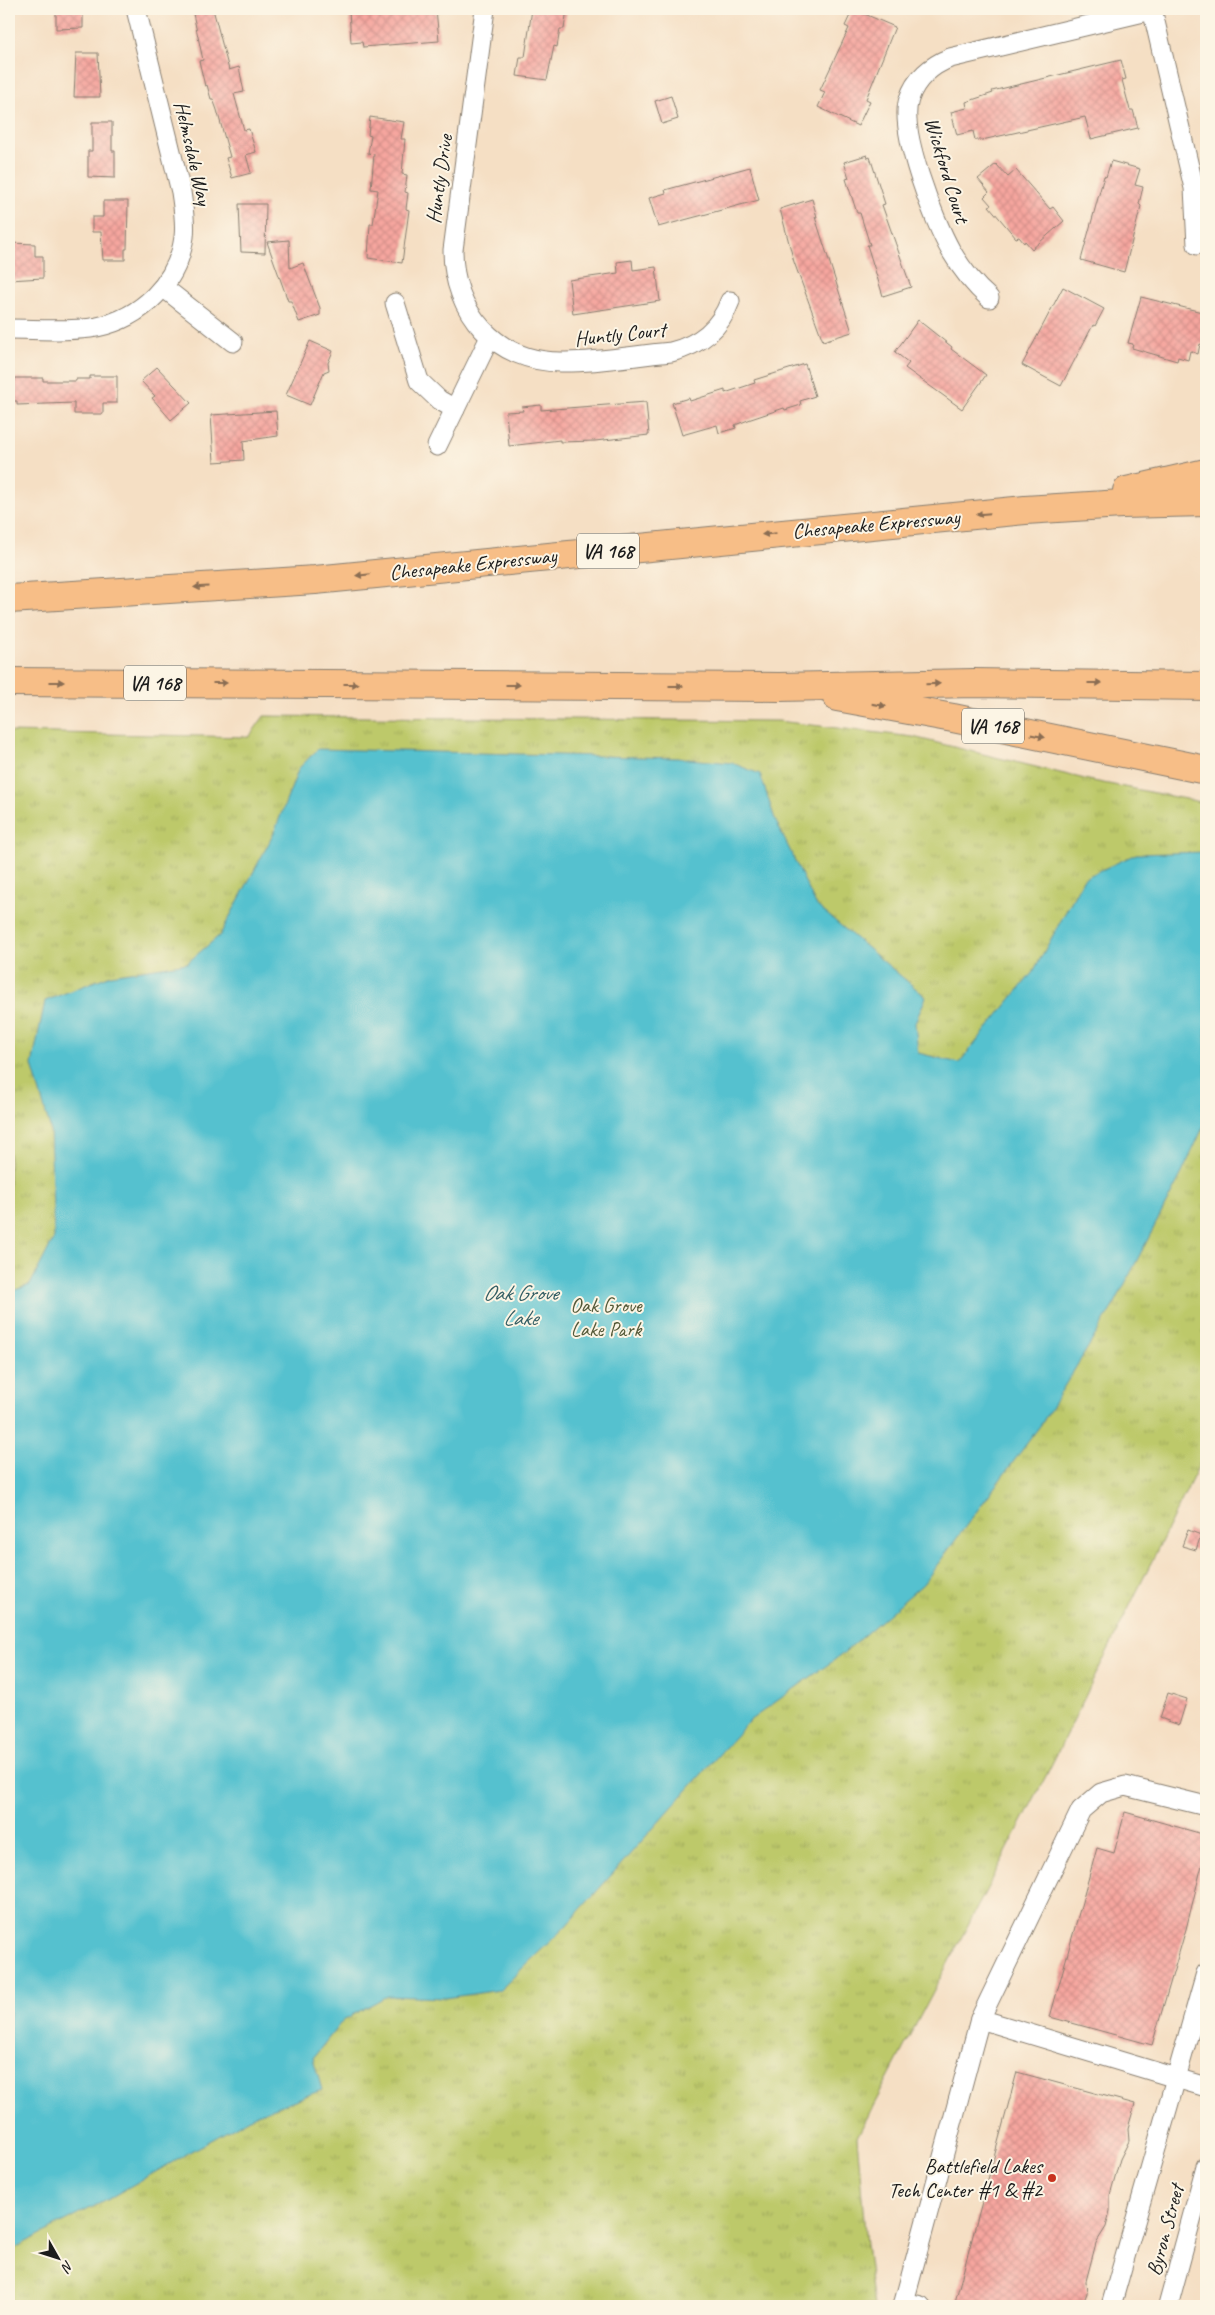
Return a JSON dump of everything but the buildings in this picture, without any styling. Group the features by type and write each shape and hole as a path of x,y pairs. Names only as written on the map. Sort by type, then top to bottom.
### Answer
{"highway":[{"path":"1025,510 1148,488 1206,473"},
{"path":"1122,504 1206,491"},
{"name":"Chesapeake Expressway","path":"9,599 315,580 1025,510 1122,504 1206,502"},
{"name":"VA 168","path":"9,682 779,687 954,718 1206,770"},
{"path":"779,687 974,683 1206,686"}],"street":[{"name":"Helmsdale Way","path":"9,329 94,328 110,324 133,314 153,298 172,274 184,238 185,219 181,192 136,9"},
{"name":"Huntly Drive","path":"484,9 455,224 453,269 464,305 476,323 493,339"},
{"path":"1152,9 1194,188 1197,245"},
{"name":"Wickford Court","path":"989,298 960,266 950,250 937,223 926,192 908,134 906,120 908,100 916,84 939,62 950,58 1152,9"},
{"path":"163,287 233,342"},
{"name":"Huntly Court","path":"493,339 506,348 528,358 561,362 671,352 687,348 704,339 717,325 730,301"},
{"path":"395,303 419,381 439,400 455,409"},
{"path":"437,446 493,339"},
{"path":"921,2306 904,2302 980,2020 1081,1810 1101,1792 1125,1786 1206,1806"},
{"path":"1111,2306 1206,1973"},
{"path":"980,2020 1206,2087"},
{"name":"Byron Street","path":"1168,2306 1206,2166"}],"green space":[{"name":"Oak Grove Lake","path":"264,716 778,721 913,737 1093,781 1206,803 1206,1451 1047,1774 857,2137 866,2244 874,2306 9,2306 9,732 249,737"}],"water":[{"name":"Oak Grove Lake","path":"318,749 678,758 732,763 760,774 775,819 816,905 926,997 915,1023 918,1053 959,1063 1033,972 1084,878 1136,854 1206,852 1206,1121 1182,1173 1115,1303 1042,1423 923,1584 840,1656 749,1721 564,1928 500,1990 445,1998 387,1996 343,2020 313,2058 322,2090 257,2114 108,2199 9,2251 9,1292 30,1285 54,1238 50,1128 32,1065 45,1001 111,975 187,963 220,935 273,835 299,768"}],"place":[{"name":"Battlefield Lakes Tech Center #1 & #2","path":"1052,2178"}],"park label":[{"name":"Oak Grove Lake Park","path":"606,1317"}]}
